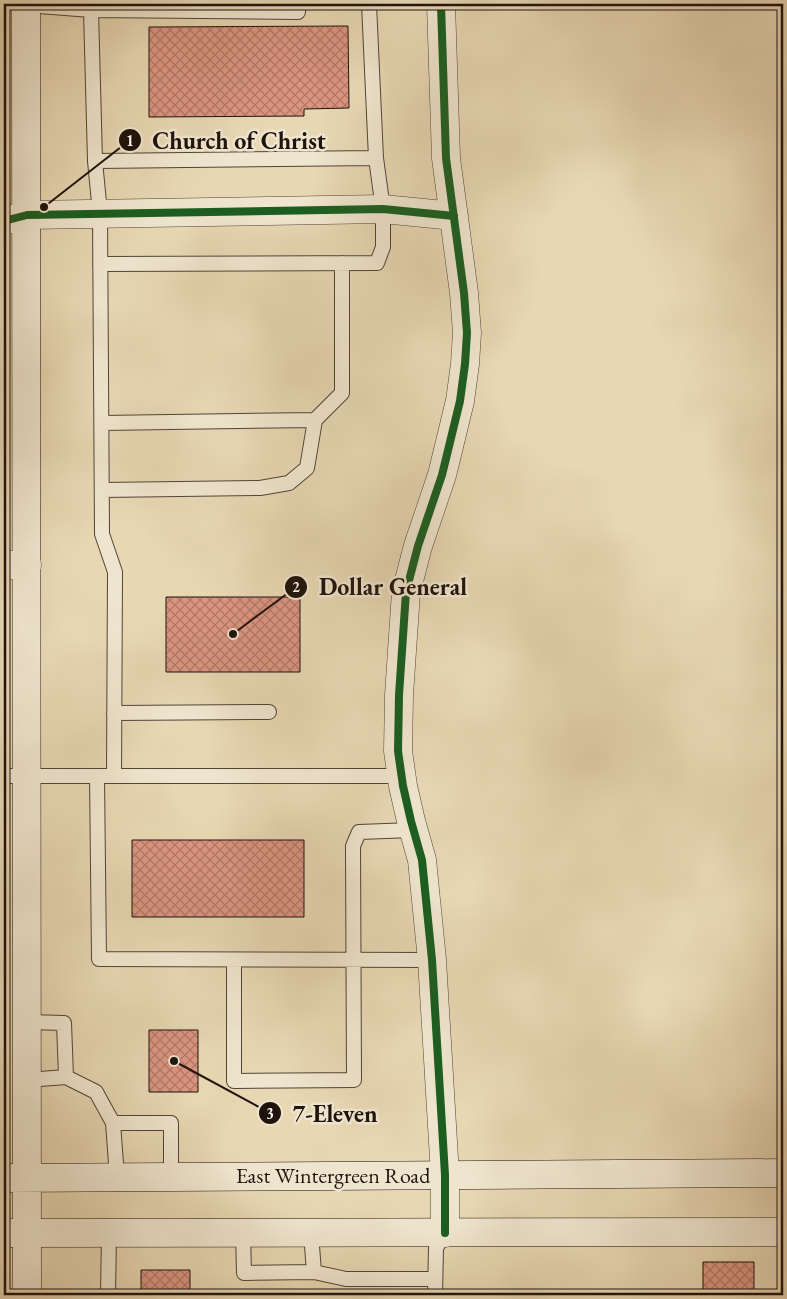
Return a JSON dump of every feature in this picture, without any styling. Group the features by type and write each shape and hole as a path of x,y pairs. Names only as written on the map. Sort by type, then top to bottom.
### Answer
{"main road":[{"path":"26,4 15,218 15,777 27,1022 27,1080 16,1177 15,1233 27,1295"},
{"path":"441,4 446,158 464,293 467,333 460,401 442,475 418,546 406,592 398,751 413,830 422,860 432,960 445,1175 445,1233"},
{"path":"15,218 100,213 383,209 454,216"},
{"name":"East Wintergreen Road","path":"16,1177 783,1173"},
{"path":"15,1233 783,1232"}],"lane":[{"path":"26,4 298,12 298,4"},
{"path":"100,264 377,264 383,247 383,209 376,158 369,4"},
{"path":"91,7 95,161 100,213 102,534 115,572 114,776"},
{"path":"95,161 376,158"},
{"path":"102,490 260,488 289,483 307,468 315,420 342,393 342,264"},
{"path":"102,423 315,420"},
{"path":"114,713 269,712"},
{"path":"97,776 99,959 432,960"},
{"path":"15,777 402,776"},
{"path":"234,960 234,1081 354,1080 353,846 359,832 413,830"},
{"path":"27,1022 64,1023 66,1077"},
{"path":"27,1080 66,1077 96,1092 113,1123 117,1177"},
{"path":"113,1123 171,1123 171,1176"},
{"path":"311,1233 314,1272"},
{"path":"435,1295 436,1248 445,1233"},
{"path":"108,1295 109,1234"},
{"path":"243,1234 244,1273 314,1272 346,1279 435,1279"}],"building":[{"path":"348,26 349,108 304,109 304,116 149,117 149,27"},
{"path":"166,597 300,597 300,672 166,672"},
{"path":"132,840 304,840 304,917 132,917"},
{"path":"149,1030 198,1030 198,1092 149,1092"},
{"path":"703,1262 754,1262 754,1295 703,1295"},
{"path":"141,1270 190,1270 190,1295 141,1295"}],"cycle path":[{"path":"441,4 446,158 464,293 467,333 460,401 442,475 418,546 406,592 399,695 398,751 403,786 422,860 432,960 445,1175 445,1233"},
{"path":"4,221 27,215 383,209 454,216"}],"place":[{"name":"Church of Christ","path":"44,207"},
{"name":"Dollar General","path":"233,634"},
{"name":"7-Eleven","path":"174,1061"}]}
